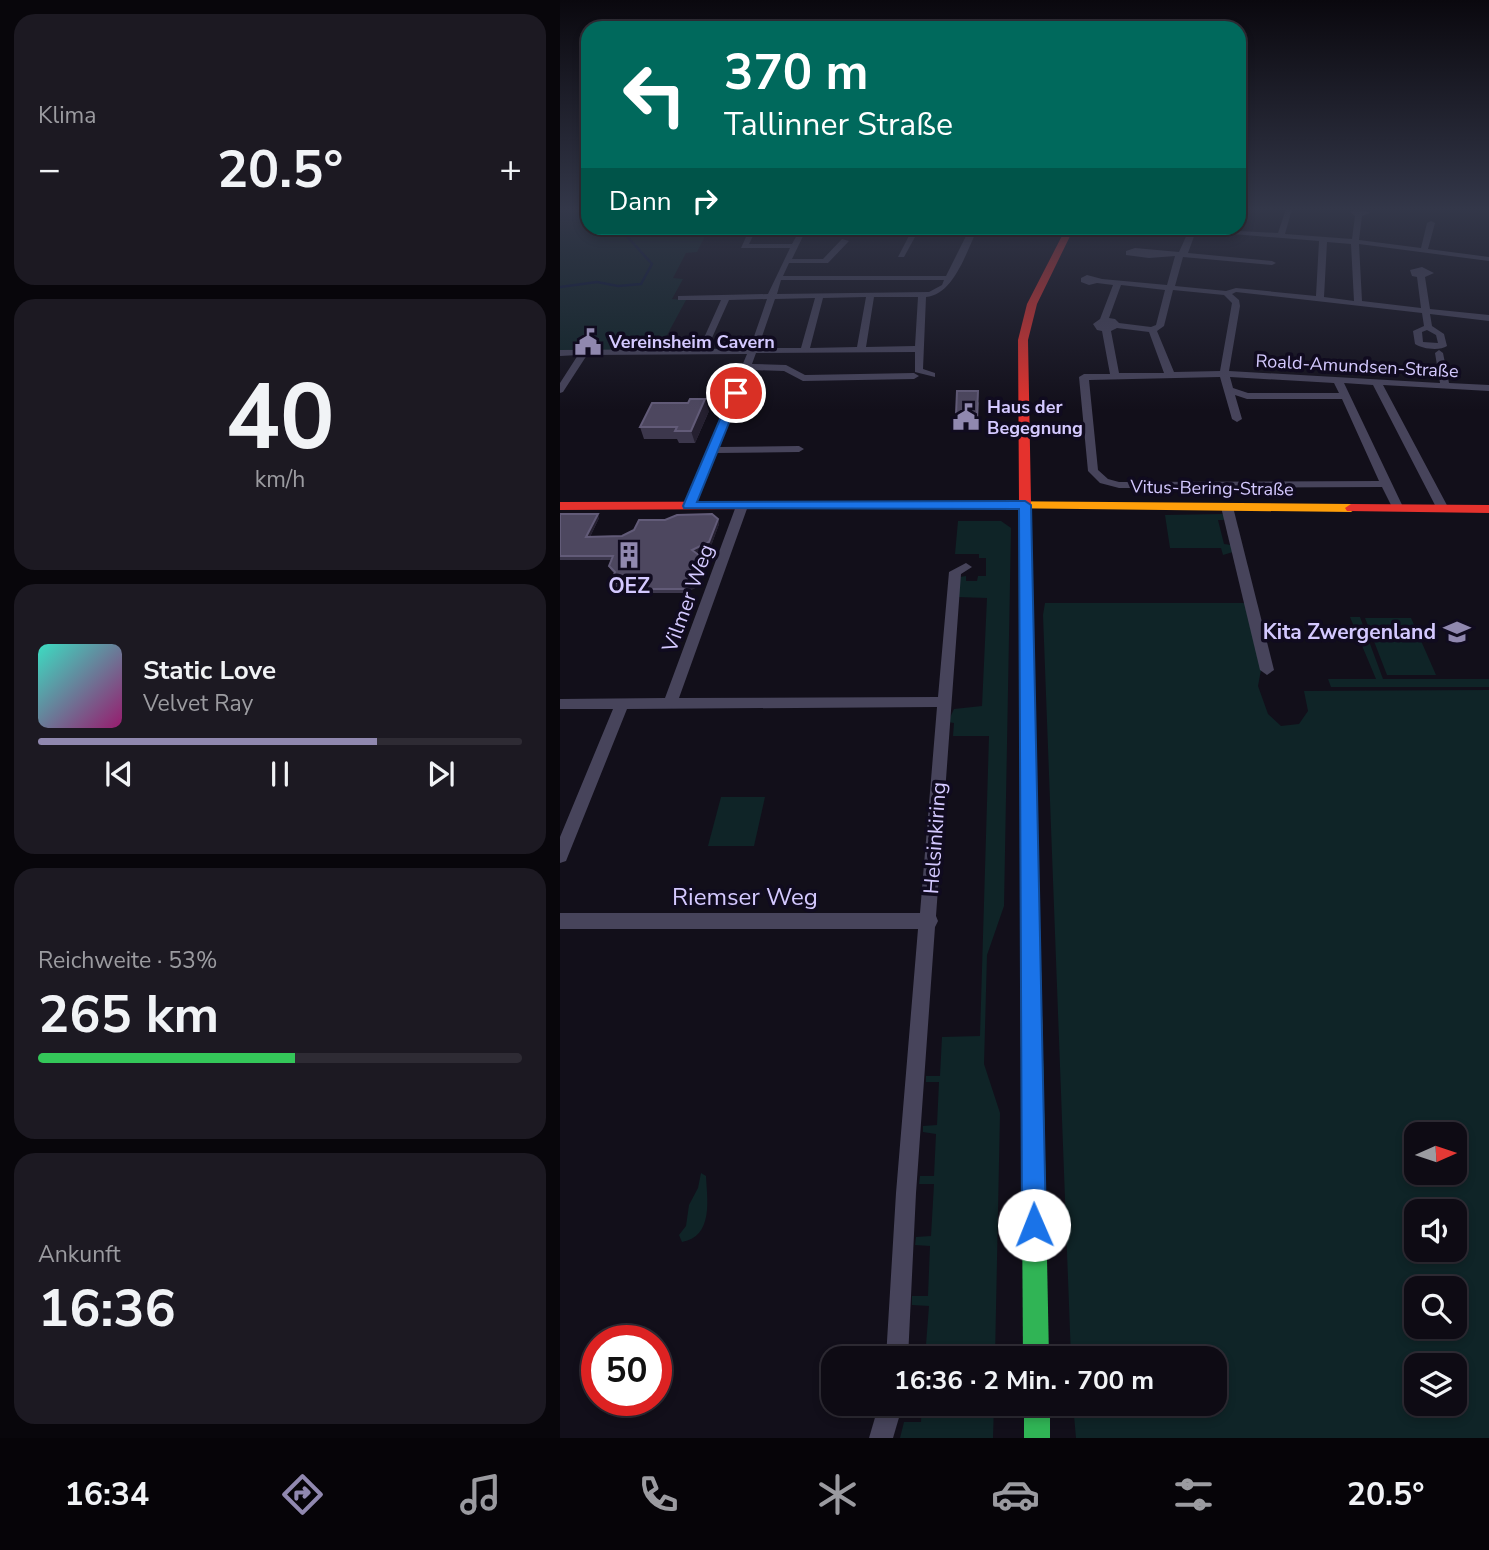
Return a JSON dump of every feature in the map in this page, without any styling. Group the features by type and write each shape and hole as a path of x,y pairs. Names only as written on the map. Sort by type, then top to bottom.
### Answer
{"main road":[{"path":"1036,1346 1025,331 1032,304 1046,276"},
{"name":"Vitus-Bering-Straße","path":"560,506 1025,505 1489,509"},
{"path":"1037,1416 1037,1438"}],"street":[{"path":"1109,325 1152,330 1160,326 1173,276"},
{"path":"1320,299 1321,276"},
{"path":"1357,276 1358,304"},
{"path":"1421,276 1428,327"},
{"path":"681,298 726,297 772,297 922,295 939,291 948,278 778,278 772,297 753,351 689,506"},
{"path":"1099,281 1226,293 1236,290 1489,318"},
{"path":"1115,376 1109,325 1118,283"},
{"path":"1224,374 1236,302 1226,293"},
{"path":"922,295 918,370 932,375"},
{"path":"805,350 820,296"},
{"path":"861,349 870,296"},
{"path":"702,351 726,297"},
{"path":"1152,330 1170,375"},
{"path":"560,353 919,349"},
{"path":"560,390 585,352"},
{"path":"1439,354 1445,386"},
{"path":"746,368 786,368 803,378 914,376"},
{"name":"Roald-Amundsen-Straße","path":"1224,374 1237,419"},
{"name":"Roald-Amundsen-Straße","path":"1094,471 1084,377 1224,374 1489,388"},
{"path":"1338,381 1398,509"},
{"path":"1377,383 1443,509"},
{"path":"1229,390 1247,396 1345,396"},
{"path":"712,450 799,449"},
{"name":"Vitus-Bering-Straße","path":"1094,471 1104,481 1119,485 1386,484"},
{"name":"Vilmer Weg","path":"670,703 742,506"},
{"path":"1227,507 1267,670"},
{"name":"Helsinkiring","path":"898,1346 906,1193 956,572 966,567"},
{"path":"560,704 945,702"},
{"path":"560,856 622,704"},
{"name":"Riemser Weg","path":"560,921 930,921"},
{"path":"881,1438 889,1416"}],"green space":[{"path":"560,276 674,276 673,278 683,279 672,299 686,300 659,350 641,350 642,346 615,346 612,350 560,350"},
{"path":"1223,514 1225,520 1218,520 1224,544 1231,545 1233,552 1223,555 1221,548 1170,548 1165,515"},
{"path":"958,521 1001,521 1011,528 1004,906 987,955 984,1064 1000,1113 995,1346 926,1346 929,1306 912,1305 912,1296 928,1296 930,1246 915,1245 916,1237 931,1236 934,1184 919,1184 920,1176 934,1176 936,1134 923,1132 923,1126 937,1125 939,1082 926,1082 926,1076 940,1076 942,1037 980,1036 989,736 953,736 954,723 948,722 954,709 982,706 987,598 958,597 960,577 966,576 966,581 977,581 978,576 986,576 986,558 979,558 979,554 955,554"},
{"path":"1045,603 1245,603 1261,670 1258,686 1268,714 1281,726 1299,724 1308,711 1304,691 1489,690 1489,1438 1076,1438 1074,1416 1227,1416 1227,1346 1071,1346 1043,615"},
{"path":"1350,617 1360,617 1383,679 1489,679 1489,687 1331,687 1328,679 1376,679"},
{"path":"1365,618 1411,618 1436,675 1387,675"},
{"path":"721,797 765,797 754,846 708,846"},
{"path":"701,1173 706,1176 704,1225 692,1238 682,1242 679,1235 686,1226 689,1205 698,1188"},
{"path":"921,1416 994,1416 993,1438 900,1438 904,1422 921,1422"}],"building":[{"path":"957,391 978,391 977,415 956,415"},
{"path":"690,399 705,399 691,431 675,431 677,427 640,427 652,403 688,403"},
{"name":"OEZ","path":"560,514 598,514 586,537 622,536 634,530 639,520 665,520 677,515 712,514 718,519 709,542 692,550 704,559 695,583 683,589 646,589 639,583 611,583 615,572 609,566 613,556 560,556"}],"waterway":[{"path":"560,287 597,282 618,286 641,284 645,276"}],"traffic: fast":[{"path":"1032,1059 1036,1346"},
{"path":"1037,1416 1037,1438"}],"traffic: slow":[{"path":"993,505 1351,508"},
{"path":"1027,664 1032,1059"}],"traffic: jam":[{"path":"1027,664 1023,340 1032,304 1046,276"},
{"path":"560,506 993,505"},
{"path":"1351,508 1489,509"}],"place":[{"name":"Vereinsheim Cavern","path":"588,342"},
{"name":"Haus der Begegnung","path":"966,417"},
{"name":"OEZ","path":"629,555"},
{"name":"Kita Zwergenland","path":"1457,632"}],"route":[{"path":"736,393 689,506 1025,505 1034,1225"}]}
